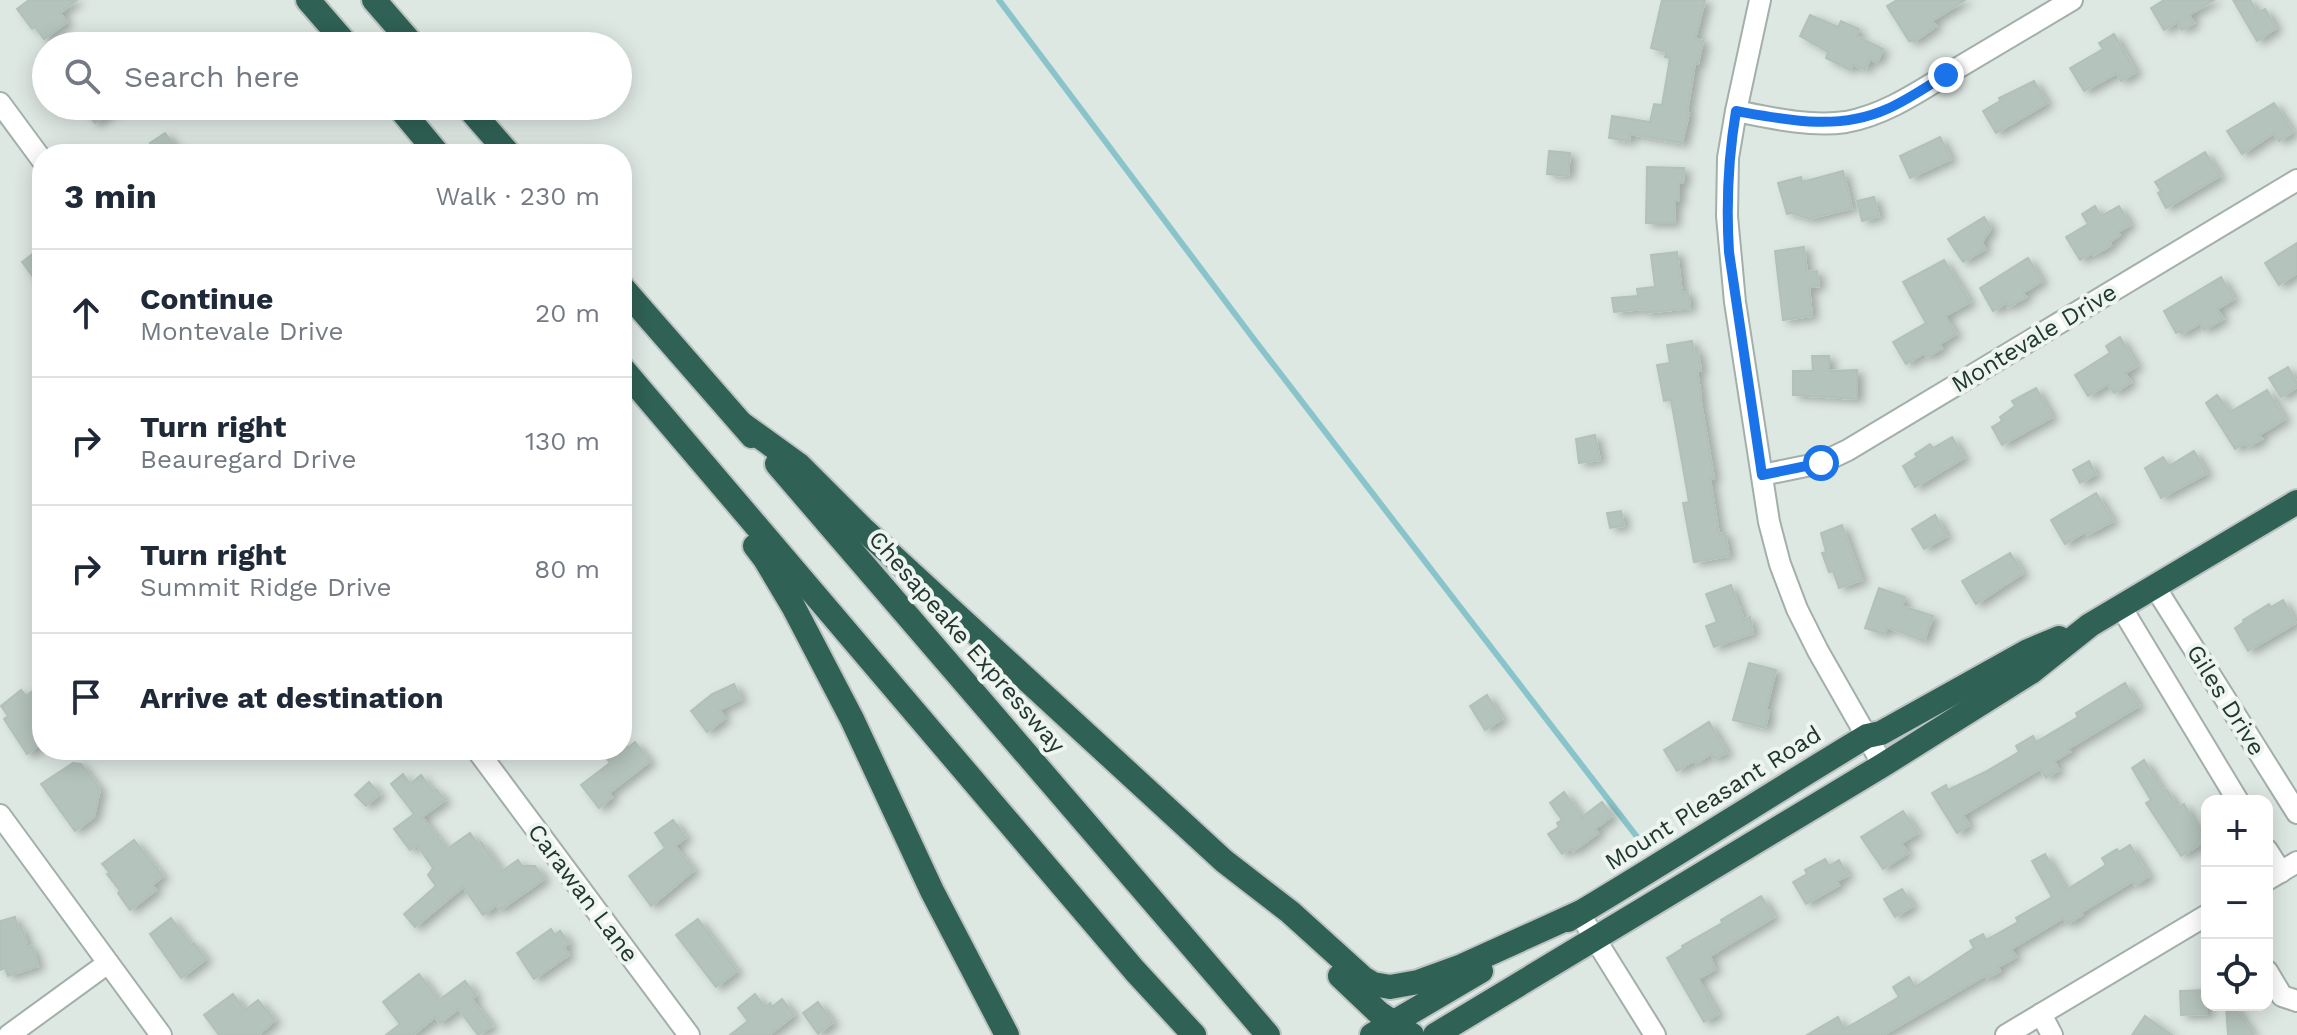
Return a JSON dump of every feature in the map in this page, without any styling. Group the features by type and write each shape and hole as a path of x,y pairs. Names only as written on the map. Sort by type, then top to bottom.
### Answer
{"highway":[{"path":"308,0 336,32"},
{"path":"374,0 402,32"},
{"path":"410,120 430,144"},
{"path":"479,120 500,144"},
{"name":"Chesapeake Expressway","path":"632,298 947,659 1266,1033"},
{"path":"632,380 1135,971 1194,1035"},
{"path":"632,393 660,434 765,559 793,606 852,719 932,891 1007,1035"},
{"path":"742,424 799,465 862,528 1224,861 1379,1013 1392,1031"},
{"name":"Mount Pleasant Road","path":"1392,1031 1867,736 1881,733 2028,651 2090,625 2297,502"},
{"name":"Mount Pleasant Road","path":"1435,1035 1883,765 2031,672 2090,625"},
{"path":"1224,861 1290,912 1363,978 1373,984 1390,987 1407,985 1462,966 1579,913"},
{"path":"1135,971 1153,1002 1179,1035"}],"street":[{"path":"1760,0 1728,158 1727,216 1729,252 1769,522 1797,609 1883,765"},
{"path":"1736,111 1818,123 1848,121 1875,114 2072,0"},
{"path":"0,103 32,146"},
{"name":"Montevale Drive","path":"1762,475 1821,463 1848,450 2297,180"},
{"name":"Giles Drive","path":"2155,587 2297,813"},
{"name":"Giles Drive","path":"2121,607 2234,795"},
{"name":"Carawan Lane","path":"484,760 689,1035"},
{"path":"0,815 161,1035"},
{"path":"1579,913 1655,1035"},
{"path":"2006,1035 2201,919"},
{"path":"9,1035 108,963"},
{"path":"2273,981 2282,996 2297,1001"},
{"path":"2041,1014 2052,1035"}],"building":[{"path":"29,0 77,0 60,13 67,22 53,32 32,29 17,9"},
{"path":"1662,0 1705,0 1695,39 1703,41 1698,64 1695,63 1682,143 1630,134 1629,141 1609,138 1612,116 1650,122 1654,104 1662,105 1670,58 1665,57 1666,52 1651,48"},
{"path":"1897,0 1965,0 1932,21 1936,26 1915,41 1909,41 1887,6"},
{"path":"2164,0 2214,0 2189,15 2194,23 2182,30 2177,22 2164,30 2151,8"},
{"path":"2233,0 2250,0 2257,13 2265,9 2276,28 2257,41"},
{"path":"1810,15 1838,27 1841,21 1859,29 1856,36 1883,49 1877,62 1870,59 1865,70 1853,64 1850,70 1826,58 1828,52 1800,36"},
{"path":"2114,34 2136,72 2121,81 2117,73 2084,91 2070,68 2103,49 2099,43"},
{"path":"2034,81 2047,103 1996,133 1983,111 2000,101 1999,98"},
{"path":"2274,103 2293,132 2279,141 2274,133 2242,154 2227,131"},
{"path":"165,133 173,144 151,144"},
{"path":"1940,137 1951,159 1910,178 1900,156"},
{"path":"1549,151 1570,153 1568,176 1547,174"},
{"path":"2205,152 2220,176 2166,208 2155,182"},
{"path":"1647,167 1684,168 1683,183 1679,183 1679,201 1675,201 1674,223 1646,223"},
{"path":"1843,171 1852,208 1809,219 1787,214 1778,183 1801,177 1802,182"},
{"path":"1874,197 1879,216 1862,221 1857,201"},
{"path":"2095,206 2101,216 2119,206 2130,225 2118,232 2120,235 2110,242 2111,245 2080,260 2066,237 2088,224 2082,214"},
{"path":"1984,217 1991,228 1982,242 1985,249 1963,262 1948,239"},
{"path":"2297,243 2297,273 2279,285 2265,263"},
{"path":"1804,247 1807,272 1817,271 1819,286 1809,287 1812,316 1783,320 1775,251"},
{"path":"1677,252 1682,293 1688,292 1690,308 1645,313 1644,309 1614,312 1612,298 1638,296 1637,289 1655,287 1651,255"},
{"path":"32,254 32,276 22,262"},
{"path":"2028,258 2042,281 2023,293 2026,297 1993,311 1980,288"},
{"path":"1944,260 1970,302 1945,316 1956,334 1940,344 1942,348 1927,357 1924,353 1906,364 1893,342 1926,323 1903,282"},
{"path":"2221,277 2234,299 2217,309 2223,319 2204,330 2200,323 2182,334 2180,331 2176,333 2164,311"},
{"path":"2120,337 2137,366 2125,373 2131,382 2114,393 2108,384 2088,396 2075,375 2110,353 2106,346"},
{"path":"1692,341 1694,352 1698,351 1701,371 1697,371 1714,478 1710,479 1719,534 1725,533 1729,556 1694,562 1683,503 1689,502 1671,400 1664,401 1657,365 1670,363 1667,345"},
{"path":"1812,356 1829,356 1829,371 1857,370 1857,399 1793,395 1793,371 1813,371"},
{"path":"2288,367 2297,387 2281,397 2269,378"},
{"path":"2036,388 2052,417 2002,445 1992,427 2015,406 2012,401"},
{"path":"2267,390 2285,419 2259,435 2262,439 2248,447 2245,443 2235,449 2206,403 2217,395 2230,412"},
{"path":"1595,435 1600,460 1579,463 1576,439"},
{"path":"1952,437 1964,458 1915,487 1903,466 1930,444 1933,448"},
{"path":"2194,451 2207,473 2161,498 2145,468 2163,457 2169,466"},
{"path":"2089,461 2096,474 2080,483 2073,470"},
{"path":"2096,493 2113,521 2065,544 2051,520"},
{"path":"1621,511 1624,526 1610,528 1607,513"},
{"path":"1935,515 1947,536 1924,549 1912,529"},
{"path":"1842,525 1862,580 1839,588 1822,553 1826,552 1821,533"},
{"path":"2010,553 2023,573 1976,604 1962,581"},
{"path":"1731,585 1744,620 1750,617 1753,633 1714,647 1706,626 1717,622 1706,594"},
{"path":"1879,588 1905,597 1902,606 1933,616 1924,641 1887,627 1884,634 1865,628"},
{"path":"2283,600 2296,623 2248,651 2235,628 2269,604 2271,607"},
{"path":"1749,663 1776,670 1765,728 1733,720"},
{"path":"2125,683 2139,706 2068,749 2070,752 2054,761 2059,770 2046,778 2040,769 1963,815 1969,825 1957,833 1932,793 1946,785 1948,790 1985,772 2019,752 2016,746 2033,736 2036,742"},
{"path":"734,684 741,699 719,710 725,718 707,732 691,711 712,694"},
{"path":"21,690 26,696 32,692 32,750 27,754 4,719 8,716 1,706"},
{"path":"1487,695 1502,719 1485,730 1470,706"},
{"path":"1709,722 1727,752 1714,759 1711,754 1696,763 1695,760 1677,771 1664,750"},
{"path":"635,742 650,761 609,793 612,797 599,808 581,785 610,763 608,760 632,760 632,745"},
{"path":"2144,760 2178,808 2184,804 2201,836 2201,844 2181,856 2146,803 2151,800 2132,768"},
{"path":"73,763 81,764 100,789 94,817 75,831 41,784"},
{"path":"403,774 410,784 421,775 433,791 436,789 445,800 422,817 447,849 470,833 478,844 481,842 502,871 518,860 522,866 535,866 544,879 500,910 496,905 483,915 463,887 415,927 404,914 436,886 428,875 433,868 417,845 410,850 394,829 414,814 391,784"},
{"path":"369,782 380,794 366,806 355,795"},
{"path":"1564,792 1582,817 1602,802 1612,816 1595,829 1598,833 1573,851 1571,848 1562,854 1548,834 1559,827 1557,823 1562,820 1550,803"},
{"path":"1903,811 1918,833 1901,843 1908,853 1883,869 1861,837"},
{"path":"673,820 686,837 675,846 694,870 651,906 629,876 665,848 655,833"},
{"path":"134,840 163,876 152,885 156,890 130,910 102,864"},
{"path":"2130,845 2149,876 2135,885 2133,881 2067,924 2063,918 2011,949 2016,957 1998,967 2000,971 1987,978 1986,975 1883,1035 1807,1035 1838,1017 1844,1029 1899,997 1893,987 1909,977 1915,987 1974,948 1970,941 1983,934 1986,940 2052,897 2032,861 2045,854 2066,890 2106,865 2102,858"},
{"path":"1825,859 1829,866 1839,860 1848,875 1837,881 1839,885 1806,904 1793,882 1807,874 1805,870"},
{"path":"1902,889 1913,906 1895,917 1884,899"},
{"path":"1761,896 1774,917 1710,956 1715,969 1698,979 1718,1014 1704,1022 1667,958"},
{"path":"15,917 28,948 32,946 38,966 8,976 5,968 0,970 0,921"},
{"path":"171,918 206,959 181,978 150,934"},
{"path":"698,919 737,971 716,987 676,935"},
{"path":"551,929 555,935 560,931 569,943 564,947 569,955 534,979 517,953"},
{"path":"419,974 439,1000 465,981 476,995 472,999 492,1026 478,1035 458,1009 440,1023 435,1017 413,1035 386,1035 400,1024 383,1002"},
{"path":"2201,990 2201,1011 2207,1011 2207,1014 2181,1015 2180,991"},
{"path":"233,994 245,1010 258,1000 275,1020 258,1035 219,1035 204,1015"},
{"path":"755,994 765,1007 770,1003 772,1007 782,999 794,1015 769,1035 730,1035 748,1021 738,1008"},
{"path":"818,1002 833,1022 818,1034 803,1013"},
{"path":"2226,1011 2237,1011 2254,1035 2228,1035"},
{"path":"2145,1016 2172,1035 2132,1035"}],"waterway":[{"path":"999,0 1256,342 1641,842"}],"route":[{"path":"1821,463 1762,475 1729,252 1728,158 1736,111 1818,123 1848,121 1889,108 1946,75"}]}
